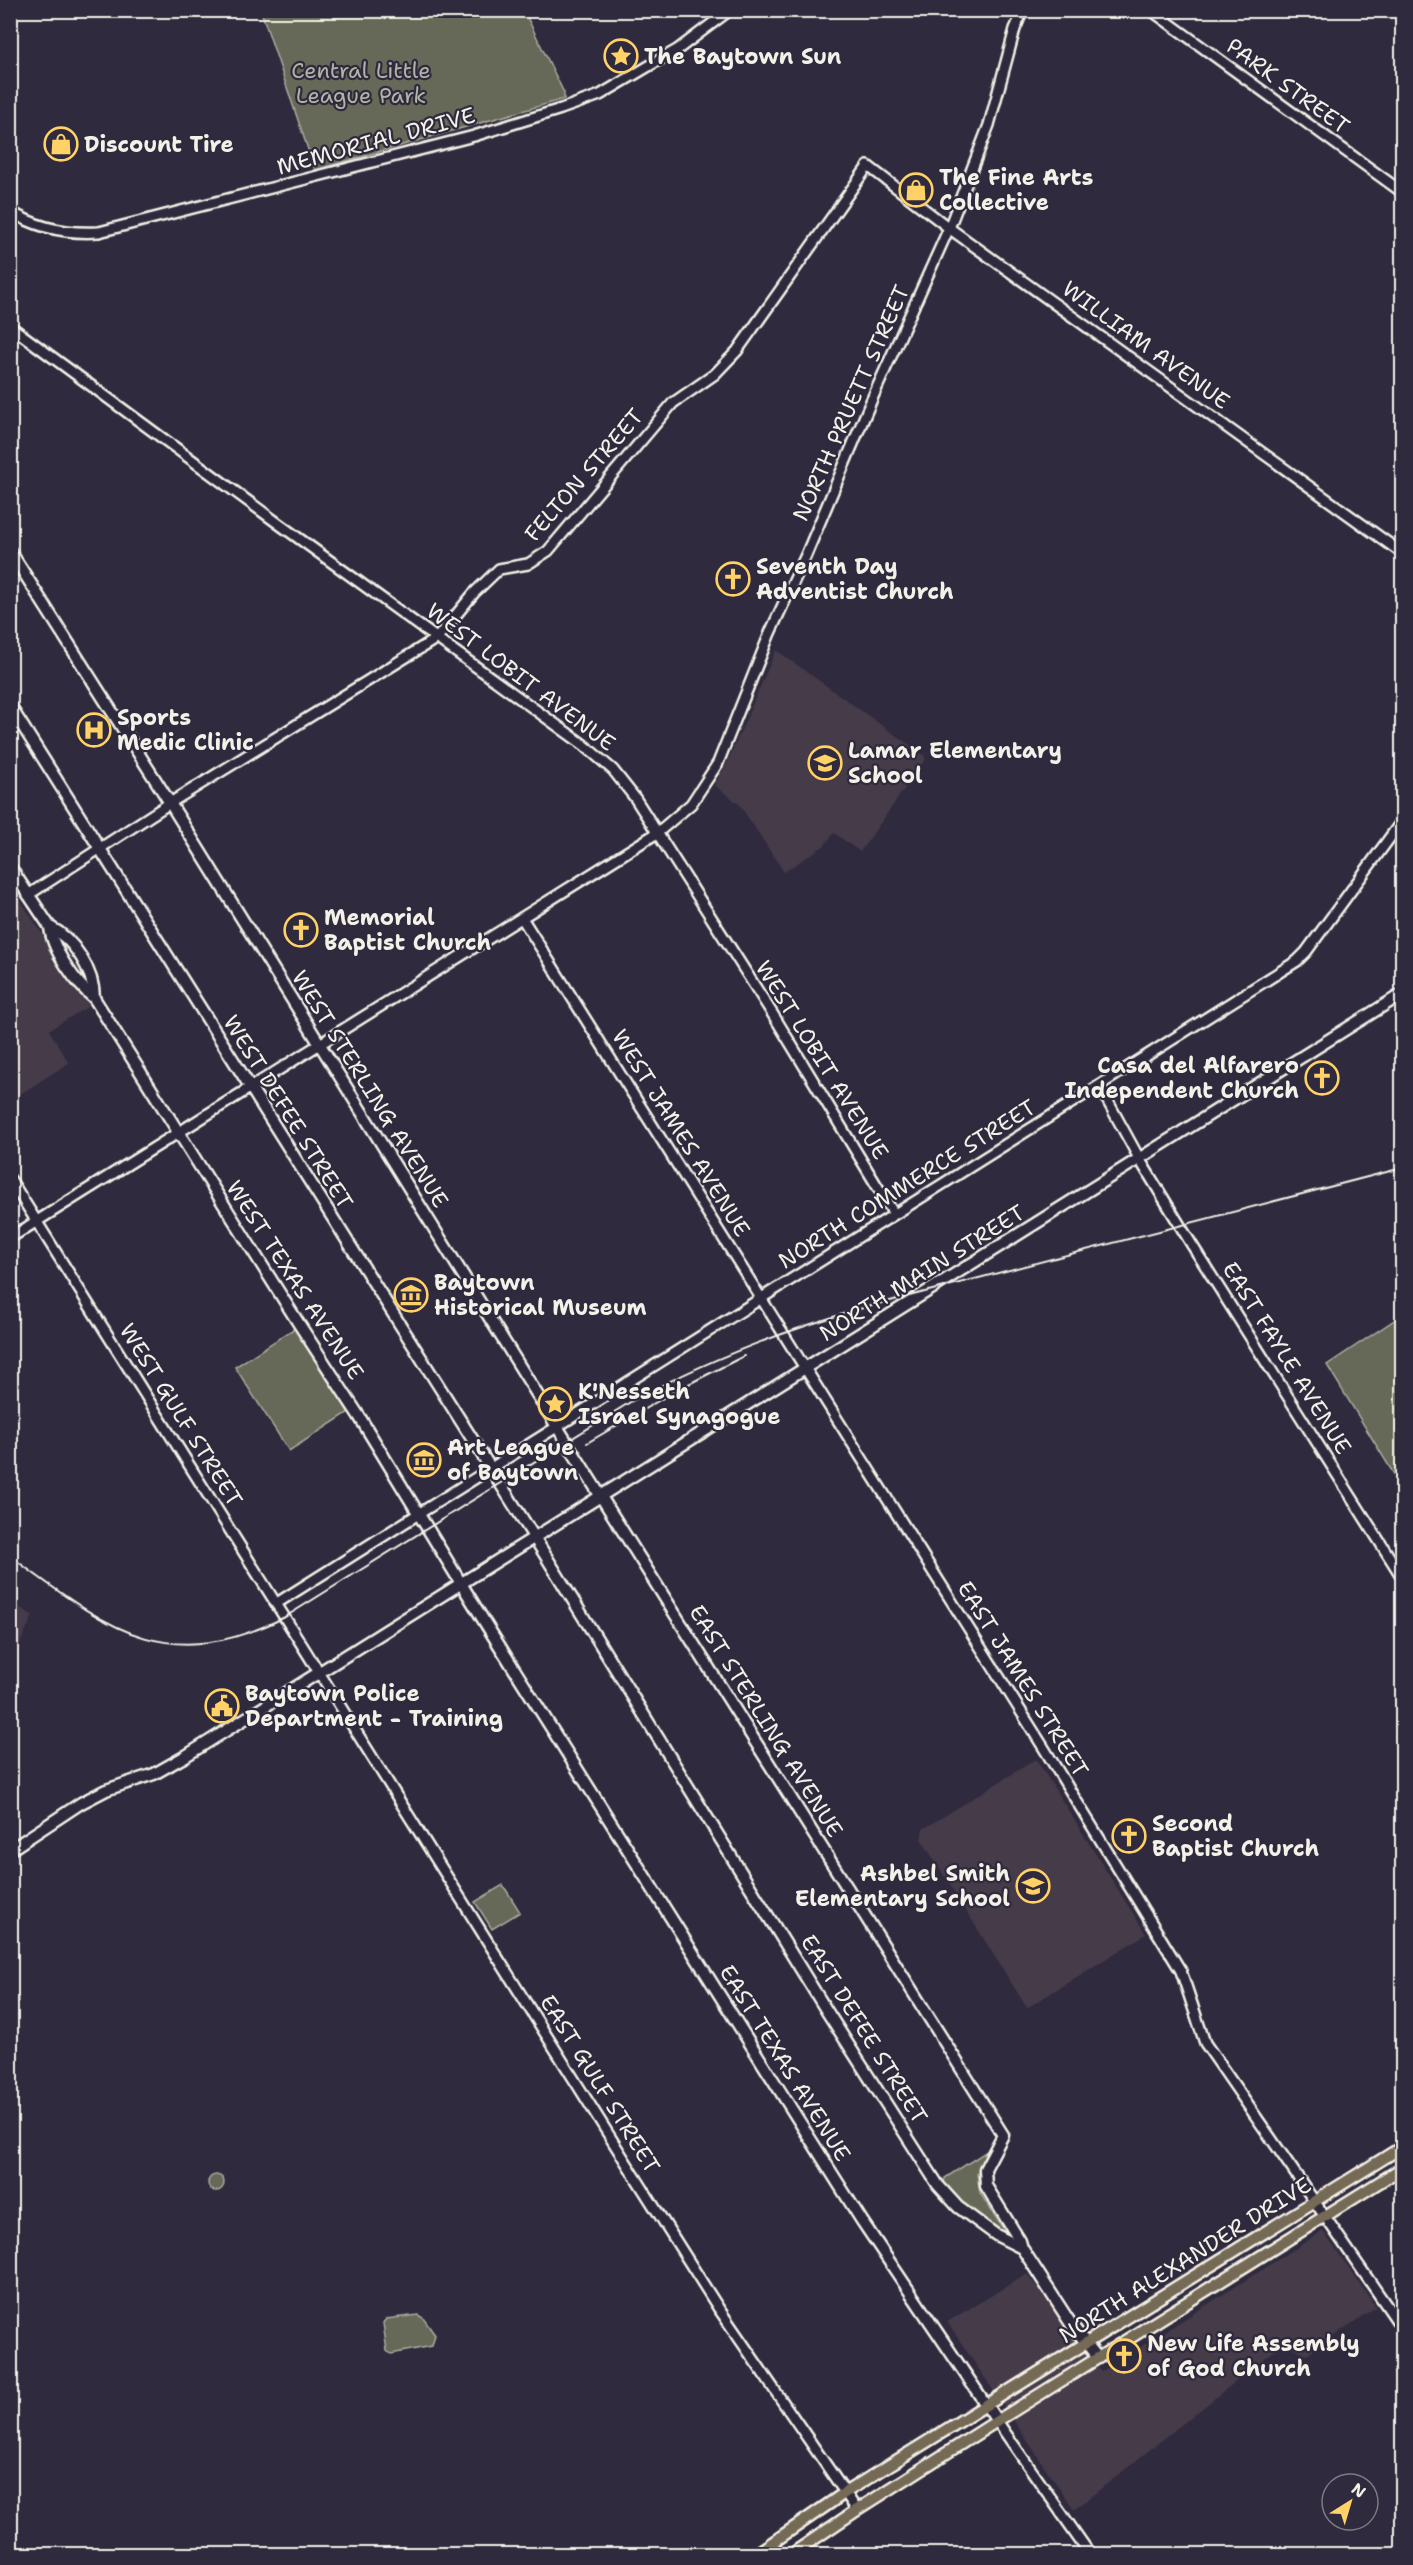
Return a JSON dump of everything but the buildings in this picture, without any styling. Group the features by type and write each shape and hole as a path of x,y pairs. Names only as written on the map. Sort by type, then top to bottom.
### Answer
{"main road":[{"name":"WEST STERLING AVENUE","path":"10,551 170,802 600,1495"},
{"name":"WEST DEFEE STREET","path":"10,706 534,1538"},
{"name":"WEST TEXAS AVENUE","path":"10,867 50,927 60,932 87,967 94,984 94,998"},
{"name":"WEST TEXAS AVENUE","path":"50,927 50,935 66,966 82,989 94,998 359,1416 461,1583"},
{"name":"NORTH MAIN STREET","path":"10,1850 81,1803 106,1790 154,1774 184,1757 1402,994"},
{"name":"EAST STERLING AVENUE","path":"600,1495 1003,2135 985,2169 986,2186 1022,2248"},
{"name":"EAST DEFEE STREET","path":"534,1538 828,2013 938,2185 958,2207 996,2235 1022,2248 1086,2344 1098,2358"},
{"name":"EAST TEXAS AVENUE","path":"461,1583 862,2221 998,2421"},
{"name":"NORTH ALEXANDER DRIVE","path":"756,2554 846,2492 1402,2147"},
{"name":"NORTH ALEXANDER DRIVE","path":"792,2554 857,2510 1402,2168"},
{"path":"1161,2296 1170,2312"}],"street":[{"name":"MEMORIAL DRIVE","path":"10,211 46,228 81,233 99,232 474,136 600,95 677,50 730,10"},
{"name":"NORTH PRUETT STREET","path":"10,1238 179,1135 250,1088 657,833 691,804 718,763 770,633 949,228 989,125 1015,29 1023,10"},
{"name":"PARK STREET","path":"1151,10 1402,192"},
{"name":"WILLIAM AVENUE","path":"868,166 949,228 1402,553"},
{"name":"FELTON STREET","path":"28,895 170,802 437,638 474,593 500,569 528,564 549,551 673,403 726,365 755,328 868,166"},
{"name":"WEST LOBIT AVENUE","path":"10,326 584,745 609,766 626,786 657,833 777,1022 894,1214"},
{"name":"NORTH COMMERCE STREET","path":"277,1603 1297,961 1402,821"},
{"name":"WEST JAMES AVENUE","path":"522,918 806,1369"},
{"name":"EAST FAYLE AVENUE","path":"1100,1087 1140,1160 1402,1577"},
{"name":"WEST GULF STREET","path":"10,1179 320,1672"},
{"name":"EAST JAMES STREET","path":"806,1369 1181,1971 1205,2043 1402,2328"},
{"name":"EAST GULF STREET","path":"320,1672 713,2299 857,2510"},
{"name":"EAST TEXAS AVENUE","path":"998,2421 1090,2554"}],"shaded area":[{"name":"Lamar Elementary School","path":"776,650 925,756 925,760 860,852 834,833 825,845 784,872 739,804 714,785 726,765"},
{"path":"10,884 89,1006 49,1030 69,1063 11,1100"},
{"path":"11,1601 33,1616 11,1662"},
{"name":"Ashbel Smith Elementary School","path":"1036,1759 1146,1934 1027,2008 921,1839 923,1829"},
{"path":"1323,2231 1376,2307 1307,2354 1283,2344 1074,2510 947,2322 1027,2274 1101,2372"}],"green space":[{"name":"Central Little League Park","path":"261,11 524,11 564,93 564,99 315,170"},
{"path":"1402,1315 1402,1471 1395,1476 1327,1365"},
{"path":"295,1328 349,1412 289,1451 235,1367"},
{"path":"503,1885 520,1912 492,1929 475,1902"},
{"path":"987,2151 977,2174 980,2193 1006,2233 1001,2233 962,2203 944,2183 945,2178"},
{"path":"216,2175 222,2177 224,2183 222,2189 216,2191 210,2189 208,2183 210,2177"},
{"path":"418,2315 423,2318 435,2335 432,2346 391,2354 387,2351 383,2323 386,2319"}],"railway":[{"path":"10,1556 77,1604 138,1636 170,1643 205,1643 242,1635 285,1617 632,1401 688,1372 745,1348 804,1326 863,1308 1402,1168"},
{"path":"587,1443 675,1391 744,1356"}],"place":[{"name":"The Baytown Sun","path":"621,56"},
{"name":"Discount Tire","path":"61,144"},
{"name":"The Fine Arts Collective","path":"916,190"},
{"name":"Seventh Day Adventist Church","path":"733,579"},
{"name":"Sports Medic Clinic","path":"94,730"},
{"name":"Lamar Elementary School","path":"825,763"},
{"name":"Memorial Baptist Church","path":"301,930"},
{"name":"Casa del Alfarero Independent Church","path":"1322,1078"},
{"name":"Baytown Historical Museum","path":"411,1295"},
{"name":"K'Nesseth Israel Synagogue","path":"555,1404"},
{"name":"Art League of Baytown","path":"424,1460"},
{"name":"Baytown Police Department - Training","path":"222,1706"},
{"name":"Second Baptist Church","path":"1129,1836"},
{"name":"Ashbel Smith Elementary School","path":"1033,1886"},
{"name":"New Life Assembly of God Church","path":"1124,2356"}]}
